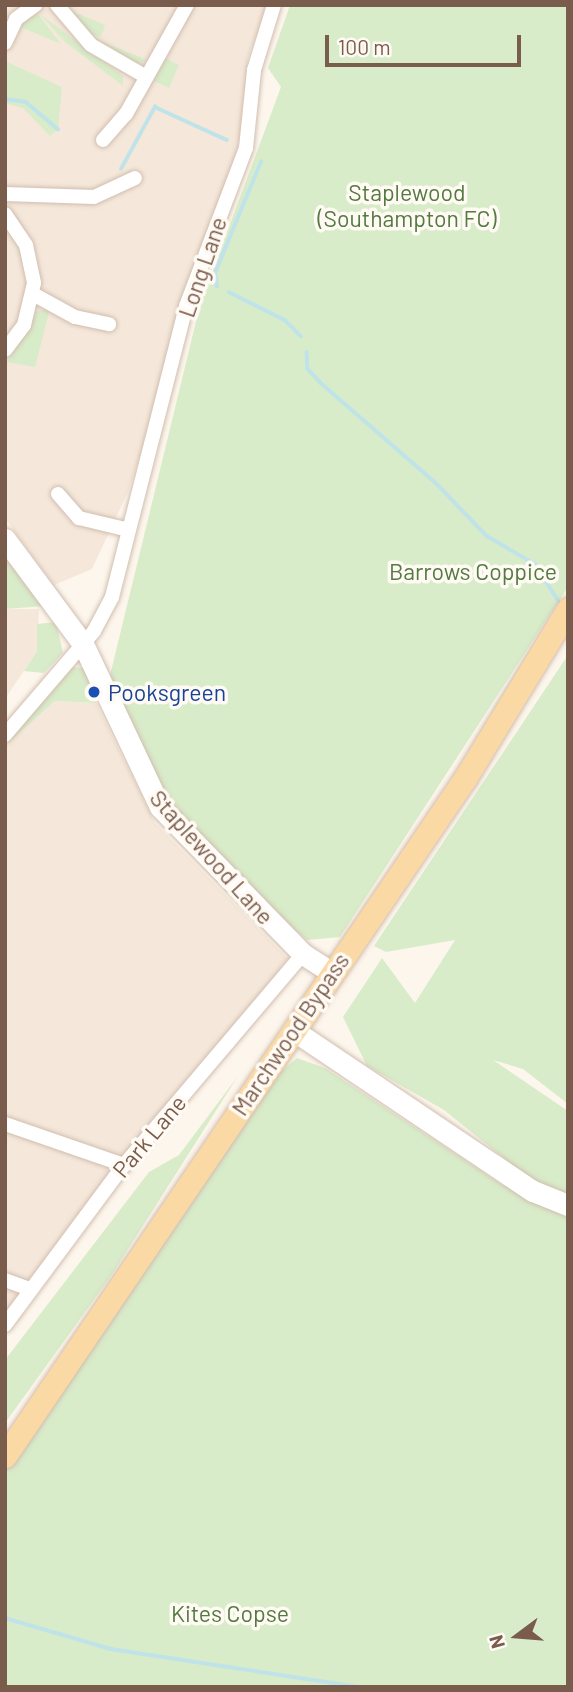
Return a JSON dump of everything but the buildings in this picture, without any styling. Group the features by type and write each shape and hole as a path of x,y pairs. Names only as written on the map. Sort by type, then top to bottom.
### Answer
{"main road":[{"name":"Marchwood Bypass","path":"5,1456 466,777 568,609"}],"street":[{"path":"5,43 16,19 35,5"},
{"path":"57,5 91,45 143,75"},
{"path":"103,140 126,114 143,75 187,5"},
{"name":"Long Lane","path":"5,735 83,644 108,607 186,306 246,148 254,70 274,5"},
{"path":"5,194 94,197 135,178"},
{"path":"5,214 26,245 33,294 24,325 5,350"},
{"path":"33,294 75,317 109,324"},
{"path":"58,494 79,518 129,530"},
{"name":"Staplewood Lane","path":"5,539 83,644 160,807 303,954 332,973"},
{"name":"Park Lane","path":"5,1325 124,1165 303,954"},
{"path":"293,1030 533,1191 568,1205"},
{"path":"5,1124 124,1165"},
{"path":"5,1280 30,1289"}],"shaded area":[{"path":"5,5 268,5 248,57 241,136 218,218 128,492 92,569 54,585 5,518"},
{"path":"5,609 39,609 37,651 5,699"},
{"path":"55,701 96,703 155,823 288,959 5,1320 5,746"}],"green space":[{"name":"Staplewood (Southampton FC)","path":"290,5 568,5 568,587 340,937 307,940 222,869 155,780 107,688 200,305 281,87 268,68"},
{"path":"70,10 105,25 101,37 86,32"},
{"path":"37,13 61,44 18,26"},
{"path":"40,14 123,76 123,86 65,42"},
{"path":"84,34 147,60 137,64"},
{"path":"163,57 179,65 169,88 150,79"},
{"path":"5,61 62,87 58,129 50,136 23,108 5,103"},
{"path":"50,309 35,367 7,362 37,311"},
{"path":"5,550 46,606 5,609"},
{"path":"56,622 63,653 44,673 24,671 37,651 37,624"},
{"path":"568,655 568,1104 523,1069 493,1060 568,1111 568,1197 536,1184 444,1110 367,1066 343,1017 382,958 415,1003 455,940 386,952 374,946"},
{"path":"71,667 84,668 96,703 55,701 5,746"},
{"name":"Kites Copse","path":"297,1058 325,1068 501,1184 568,1214 568,1687 5,1687 5,1472 269,1082"},
{"path":"238,1076 111,1276 5,1423 5,1360 149,1172 179,1155"}],"waterway":[{"path":"5,99 26,102 58,129"},
{"path":"121,169 155,107 227,140"},
{"path":"217,287 215,273 261,162"},
{"path":"229,292 285,320 301,336"},
{"path":"307,352 308,369 321,383 436,483 487,536 535,564 560,603"},
{"path":"5,1618 111,1649 360,1687"}],"place":[{"name":"Pooksgreen","path":"94,692"}],"park label":[{"name":"Barrows Coppice","path":"473,571"}]}
